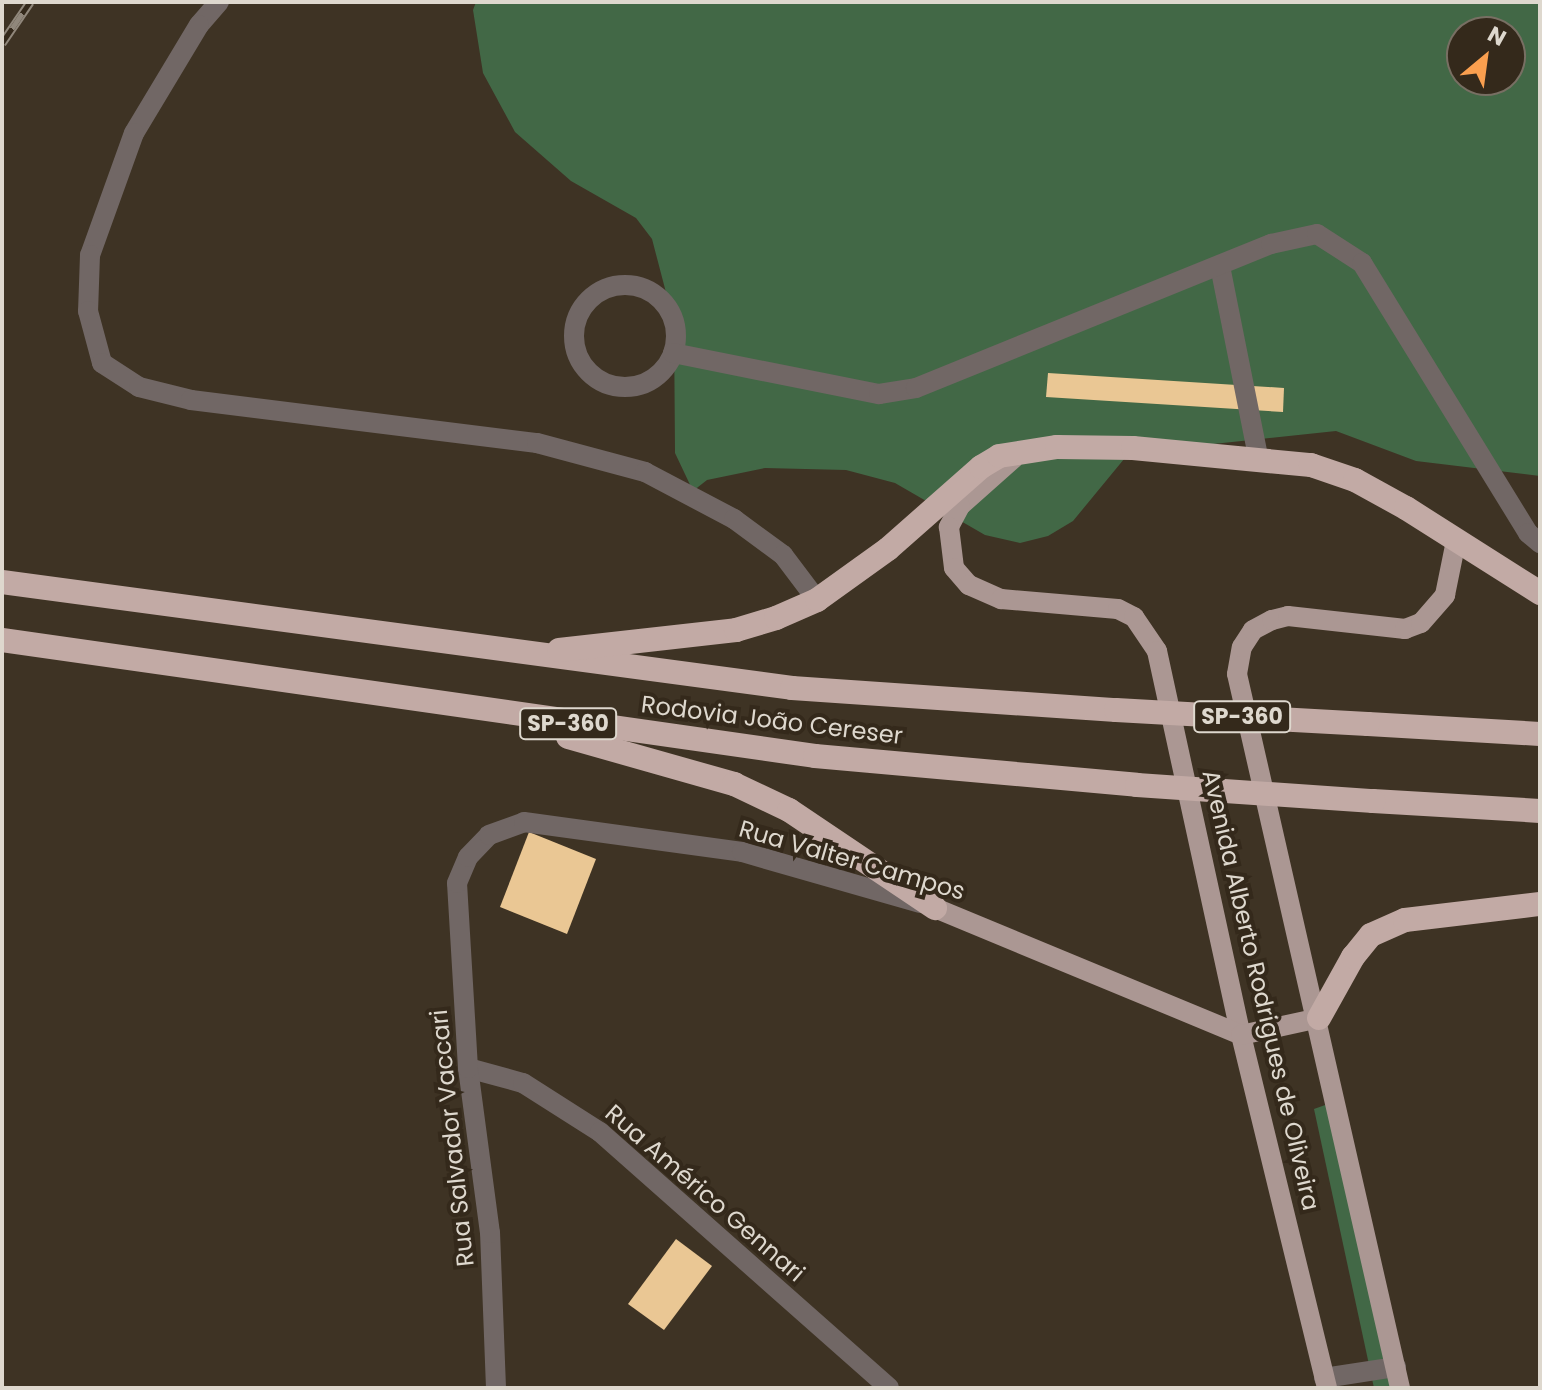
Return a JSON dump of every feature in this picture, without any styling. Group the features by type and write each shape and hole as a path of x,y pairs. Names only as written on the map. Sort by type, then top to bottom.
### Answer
{"highway":[{"path":"537,655 736,630 817,600 888,549 981,467 1023,451 1133,448 1258,457 1311,465 1355,480 1540,593"},
{"name":"Rodovia João Cereser","path":"2,582 792,688 1540,734"},
{"name":"Rodovia João Cereser","path":"2,640 481,713 815,756 1137,785 1540,811"},
{"path":"481,713 734,784 789,810 935,908"},
{"path":"1319,1018 1353,957 1371,935 1405,920 1540,904"}],"main road":[{"name":"Avenida Alberto Rodrigues de Oliveira","path":"1023,451 960,506 949,527 954,568 969,585 1001,599 1118,609 1145,629 1164,669 1241,1035 1325,1383"},
{"name":"Avenida Alberto Rodrigues de Oliveira","path":"1400,1388 1319,1018 1237,674 1242,647 1253,630 1288,616 1405,629 1421,623 1445,595 1456,541"},
{"name":"Rua Valter Campos","path":"935,908 1241,1035"},
{"path":"1241,1035 1319,1018"}],"street":[{"path":"219,2 199,25 134,133 90,255 88,311 102,363 139,387 191,400 537,443 645,472 734,519 783,555 817,600"},
{"path":"673,353 879,394 916,388 1299,235 1317,234 1362,263 1528,533 1540,543"},
{"path":"1220,266 1258,457"},
{"path":"642,287 671,314 677,337 673,353 655,378 640,385 608,384 580,358 574,334 577,318 603,290 642,287"},
{"name":"Rua Valter Campos","path":"457,883 468,857 489,835 524,822 742,852 935,908"},
{"name":"Rua Salvador Vaccari","path":"457,883 468,1068 490,1233 496,1388"},
{"name":"Rua Américo Gennari","path":"468,1068 523,1083 600,1132 889,1388"},
{"path":"1325,1383 1396,1367"}],"green space":[{"path":"476,2 1540,2 1540,476 1416,461 1336,431 1129,453 1073,521 1048,536 1020,543 985,535 895,483 846,470 765,468 707,480 693,491 675,453 674,323 652,239 636,218 571,181 515,132 483,73 473,10"},
{"path":"1339,1100 1400,1388 1374,1388 1314,1109"}],"building":[{"path":"1048,373 1284,388 1283,412 1046,397"},
{"path":"529,832 596,859 567,934 500,907"},
{"path":"676,1239 712,1266 664,1330 628,1304"}],"railway":[{"path":"2,43 30,2"}]}
